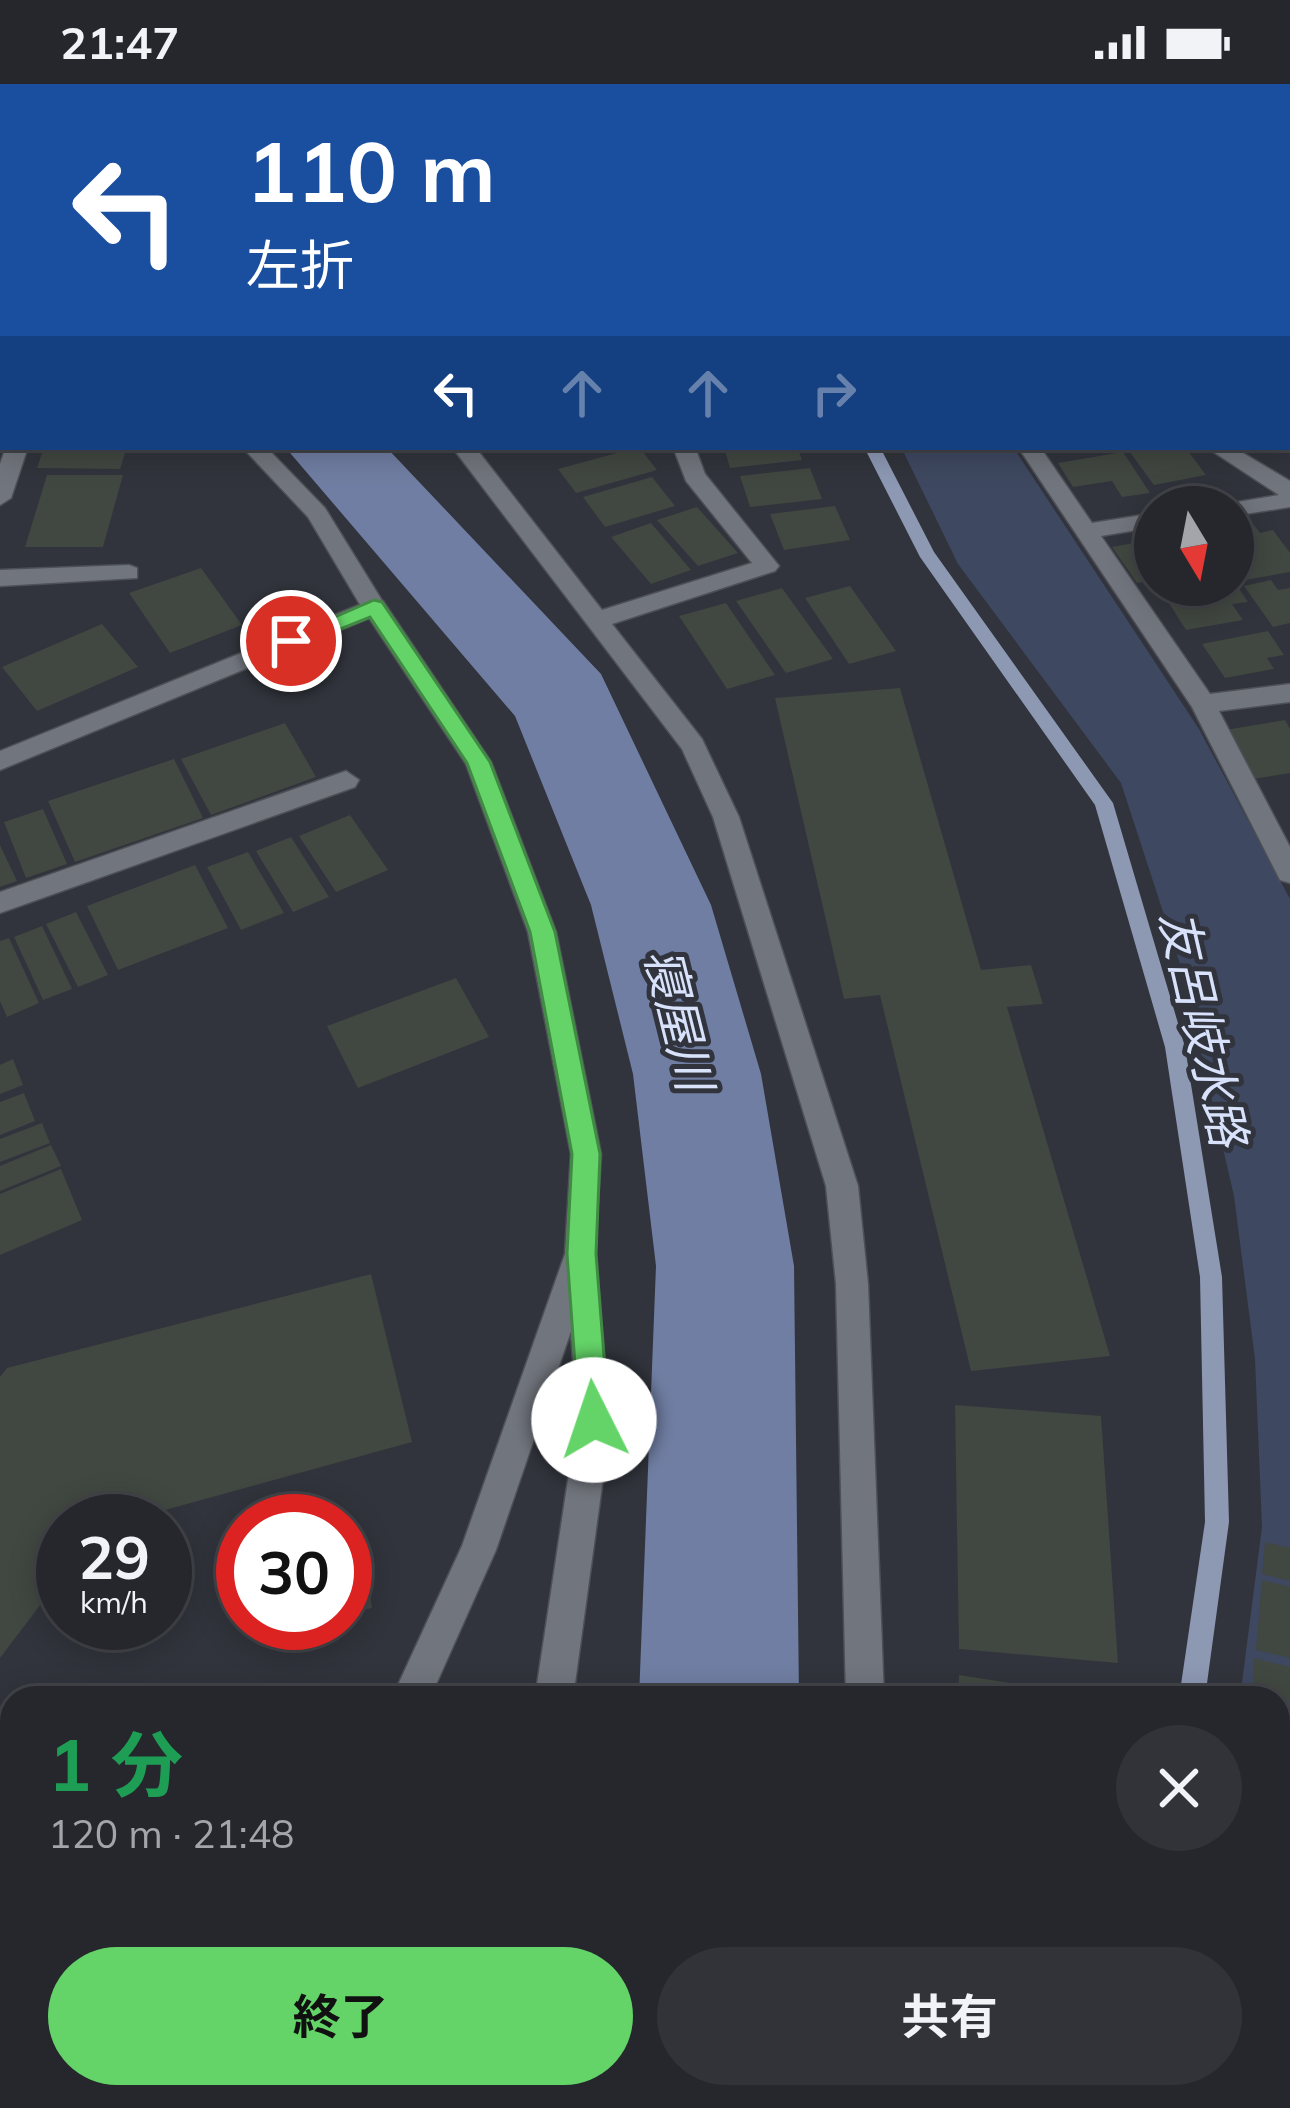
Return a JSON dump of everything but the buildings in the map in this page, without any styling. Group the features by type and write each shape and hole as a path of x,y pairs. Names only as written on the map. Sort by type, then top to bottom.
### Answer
{"street":[{"path":"0,498 16,450"},
{"path":"256,450 316,513 478,762 542,932 586,1154 581,1254 594,1420 556,1686"},
{"path":"465,450 694,745 726,817 842,1186 852,1284 865,1686"},
{"path":"597,620 767,566 694,476 685,450"},
{"path":"1031,450 1203,704 1290,873"},
{"path":"1222,450 1290,490"},
{"path":"1254,506 1290,500"},
{"path":"1085,530 1134,523"},
{"path":"0,578 129,573"},
{"path":"0,761 374,607"},
{"path":"1203,704 1290,693"},
{"path":"0,903 346,780"},
{"path":"416,1686 478,1550 581,1254"}],"shaded area":[{"path":"902,450 1015,450 1199,729 1290,899 1290,1686 1242,1686 1262,1527 1255,1359 1234,1196 1181,967 1121,783 958,564"}],"waterway":[{"name":"寝屋川","path":"336,450 563,701 651,905 697,1074 725,1266 719,1686"},
{"name":"友呂岐水路","path":"874,450 926,553 1104,803 1175,1047 1211,1277 1217,1522 1194,1686"}],"route":[{"path":"291,641 374,607 478,762 542,932 586,1154 581,1254 594,1420"}]}
